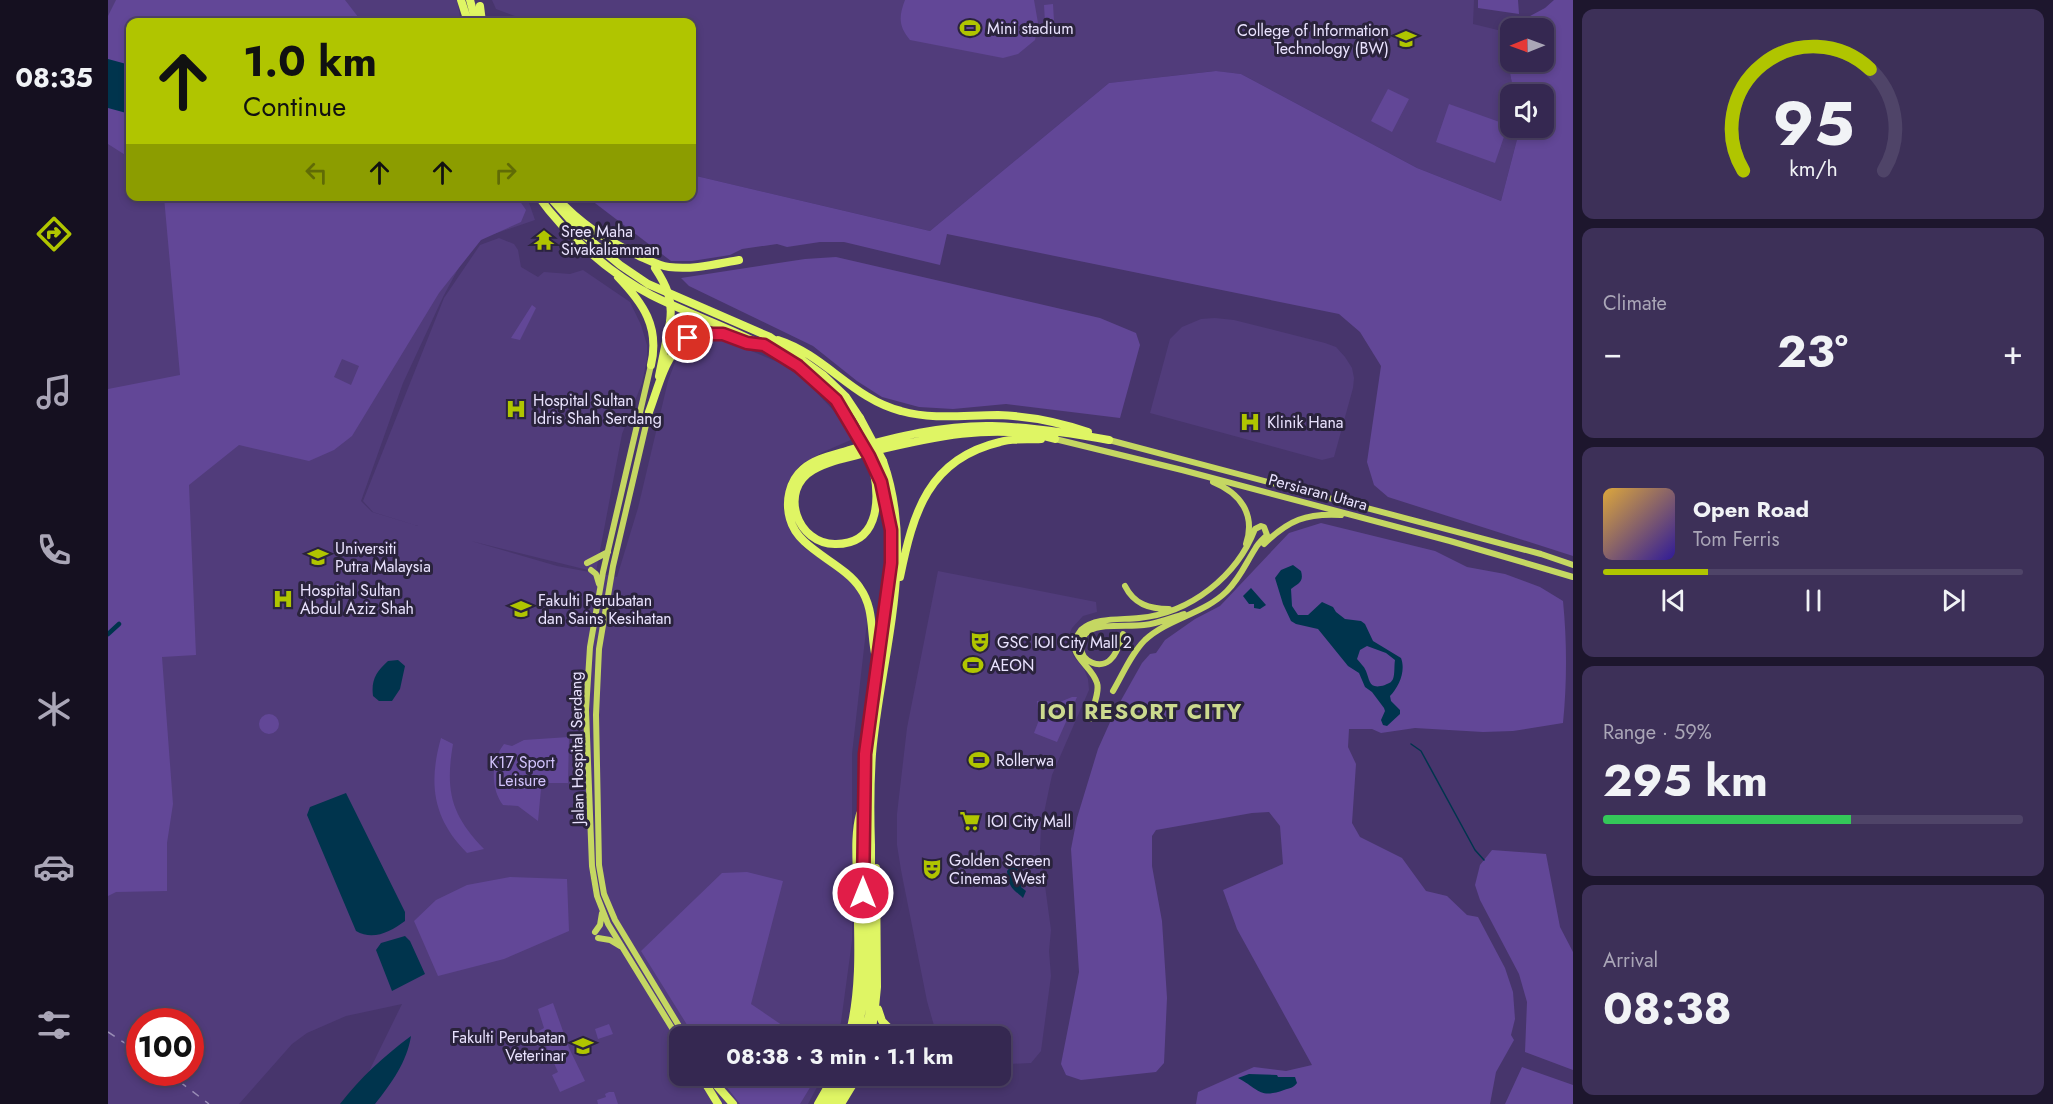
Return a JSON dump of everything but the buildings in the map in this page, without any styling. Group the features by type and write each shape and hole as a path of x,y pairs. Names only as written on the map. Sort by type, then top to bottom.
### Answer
{"highway":[{"path":"461,0 467,18"},
{"path":"470,0 475,18"},
{"path":"479,3 481,18"},
{"path":"542,201 559,224 578,243 649,294 764,345 789,359 816,381 836,400 851,423 881,482 891,530 891,563 865,754 863,804 871,981 866,1026"},
{"path":"553,201 583,234 620,265 648,284 770,337 792,344 823,362 860,393 886,407 902,412 939,417 998,415 1044,420 1109,440"},
{"path":"560,201 584,225 598,235 666,267 705,266 739,260"},
{"path":"648,260 668,288 671,300 670,322 649,412"},
{"path":"605,263 645,310 651,327 653,343 651,366"},
{"path":"649,412 670,357 688,338 700,334 723,334 747,343 764,345"},
{"path":"770,337 823,375 846,397 883,461 893,498 897,530 897,564 872,755 864,975 859,1026"},
{"path":"877,662 872,639 872,615 860,587 843,570 800,537 790,520 789,494 796,477 803,469 824,458 884,440 962,427 1023,427 1109,440"},
{"path":"871,459 877,492 876,507 870,527 860,538 844,544 831,544 815,539 803,529 796,514 796,492 805,475 832,461 939,436 990,432 1031,434 1055,439"},
{"path":"890,625 911,528 922,498 933,484 951,465 970,452 1001,441 1055,439"},
{"path":"851,1026 858,973 858,825 863,804"},
{"path":"870,825 875,853 877,894 876,999 872,1026"},
{"path":"876,999 882,1021 887,1026"},
{"path":"711,1086 718,1104"},
{"path":"713,1086 726,1104"},
{"path":"715,1086 733,1104"},
{"path":"818,1104 828,1086"},
{"path":"825,1104 836,1086"},
{"path":"834,1104 844,1086"},
{"path":"841,1104 853,1086"}],"main road":[{"name":"Jalan Hospital Serdang","path":"651,366 600,588 590,647 586,710 592,866 597,896 621,946 671,1026"},
{"name":"Jalan Hospital Serdang","path":"649,412 613,566 598,650 596,715 599,864 604,894 615,920 679,1026"},
{"name":"Persiaran Utara","path":"1055,439 1461,543 1573,577"},
{"name":"Persiaran Utara","path":"1109,440 1541,554 1573,566"},
{"path":"1182,470 1224,486 1244,504 1248,512 1249,526 1242,553"},
{"path":"1113,691 1143,641 1155,632 1199,610 1228,590 1251,558 1276,532 1296,519 1314,516 1353,516"},
{"path":"1090,719 1098,688 1094,678 1077,655 1075,645 1078,633 1090,623 1150,617 1173,609 1212,589 1223,579 1247,548 1255,529 1264,527 1267,535 1254,550 1251,558"},
{"path":"588,562 608,552"},
{"path":"591,570 596,574 600,588"},
{"path":"1125,586 1130,595 1144,606 1155,609 1173,609"},
{"path":"1123,634 1116,652 1107,663 1093,663 1082,652 1081,641 1095,628 1143,625 1199,610"},
{"path":"603,911 597,935 621,946"}],"shaded area":[{"name":"Universiti Putra Malaysia","path":"108,0 457,0 460,18 126,18 126,201 528,201 535,220 473,241 443,297 403,383 361,501 372,512 418,526 373,512 363,501 444,298 480,245 499,238 514,244 518,250 521,267 538,277 544,272 570,274 583,270 630,302 647,345 647,359 642,383 622,434 596,572 471,541 557,566 617,577 638,508 668,381 679,352 690,340 715,336 780,363 805,380 833,410 853,439 800,465 788,482 783,507 789,527 804,548 842,573 858,590 868,613 852,754 852,941 840,1026 669,1026 669,1086 818,1086 808,1104 353,1104 402,1004 346,1016 307,1033 292,1044 239,1104 108,1104"},
{"path":"492,0 1474,0 1473,24 1500,31 1500,72 1510,72 1512,84 1500,84 1500,138 1517,138 1501,201 1417,168 1241,74 1215,71 1109,83 930,231 696,176 696,18 520,18 496,9"},
{"path":"1201,319 1234,320 1325,343 1336,347 1345,357 1352,368 1353,388 1334,457 1322,460 1150,413 1170,339 1182,327"},
{"name":"IOI City Mall","path":"938,571 1096,602 1097,612 1083,616 1072,628 1068,637 1074,657 1084,669 1088,679 1089,690 1052,775 1041,827 1040,849 1051,930 1049,951 1051,976 1041,1051 1031,1063 1011,1064 1011,1026 934,1026 927,1001 897,845 897,814 907,728"}],"green space":[{"path":"116,0 345,0 359,18 126,18 126,155 108,144 108,16"},
{"name":"Mini stadium","path":"905,0 1034,0 1038,23 1035,40 1018,54 1003,58 910,40 903,30 901,21"},
{"path":"1478,0 1518,0 1519,14 1478,8"},
{"path":"1554,0 1573,0 1573,556 1388,497 1374,485 1367,462 1381,366 1360,332 1339,314 947,234 940,265 844,242 820,242 787,247 777,244 742,249 730,255 692,261 671,261 592,201 696,201 696,176 930,231 1109,83 1216,71 1241,74 1417,168 1501,201 1517,138 1554,138 1554,84 1512,84 1510,72 1554,72 1554,18 1526,18 1545,8"},
{"path":"1053,4 1054,21 1045,22 1044,5"},
{"path":"1388,89 1409,99 1392,132 1371,121"},
{"path":"1449,104 1500,122 1500,138 1504,138 1495,163 1436,142"},
{"path":"164,201 520,201 526,210 521,222 481,240 439,293 352,436 334,450 309,461 239,445 189,485 196,655 162,657 173,804 167,843 167,891 116,892 108,896 108,389 180,375","holes":["342,359 359,366 351,385 334,377"]},
{"path":"836,257 1100,318 1136,333 1140,345 1120,418 1006,404 953,409 919,407 882,397 857,381 813,346 689,286 681,278 805,259"},
{"path":"532,305 536,308 520,340 511,338"},
{"path":"1321,523 1435,551 1467,567 1505,574 1540,587 1563,601 1566,662 1563,723 1513,731 1483,732 1415,728 1381,733 1372,729 1349,729 1348,747 1356,764 1352,823 1360,837 1402,858 1426,891 1447,896 1467,915 1478,917 1505,968 1513,992 1515,1019 1511,1035 1514,1040 1496,1072 1490,1104 1196,1104 1198,1092 1254,1067 1286,1071 1312,1065 1237,929 1223,890 1283,864 1280,826 1269,812 1156,830 1152,836 1152,866 1162,921 1167,998 1164,1063 1156,1072 1081,1080 1066,1075 1061,1064 1079,972 1071,849 1077,818 1098,749 1115,711 1142,663 1150,654 1156,653 1165,640 1195,619 1220,606 1289,533"},
{"path":"1077,697 1057,742 1034,733 1039,720 1037,701 1060,702"},
{"path":"269,714 276,717 279,724 276,731 269,734 262,731 259,724 262,717"},
{"name":"K17 Sport Leisure","path":"569,737 568,783 547,783 541,789 538,821 518,806 503,805 496,791 494,774 497,758 504,744 512,746 524,740"},
{"path":"441,738 453,744 450,775 453,801 464,825 484,849 467,853 440,814 436,800 435,771"},
{"path":"1492,850 1546,854 1560,927 1573,952 1573,1070 1525,1052 1527,1002 1519,974 1480,900 1475,885 1480,865"},
{"path":"747,872 783,881 751,1004 783,1026 688,1026 641,951 722,873"},
{"path":"510,877 567,879 569,931 504,959 438,976 414,921 436,900 467,885"},
{"path":"553,1003 569,1048 585,1081 560,1092 552,1075 558,1072 539,1031 544,1028 538,1009"},
{"path":"609,1024 613,1034 598,1039 595,1029"},
{"path":"1522,1067 1573,1085 1573,1104 1505,1104"},
{"path":"726,1086 811,1086 800,1104 740,1104"},
{"path":"614,1092 618,1104 598,1104 597,1100 606,1097 605,1094"}],"water":[{"path":"108,59 126,64 126,113 108,108"},
{"path":"1293,565 1301,571 1301,580 1291,589 1292,606 1298,615 1308,615 1322,602 1333,607 1345,619 1361,621 1365,624 1373,641 1401,658 1403,668 1401,678 1390,696 1391,701 1400,710 1400,714 1387,726 1383,725 1381,720 1384,708 1372,692 1365,687 1359,673 1348,666 1318,629 1291,621 1275,578 1281,570","holes":["1367,646 1386,653 1395,660 1393,679 1385,685 1373,685 1357,659 1360,650"]},
{"path":"1251,588 1266,605 1260,609 1254,608 1254,604 1249,604 1243,596"},
{"path":"398,660 405,666 400,689 392,701 379,701 373,696 375,677 388,661"},
{"path":"346,793 405,912 405,921 381,934 369,935 356,931 307,815 310,807"},
{"path":"1009,856 1017,857 1020,862 1017,866 1018,873 1023,876 1021,887 1026,891 1023,898 1014,890 1009,881 1007,871 1013,864"},
{"path":"405,936 410,941 425,974 392,991 376,950 381,943"},
{"path":"411,1036 402,1064 375,1104 340,1104 373,1068"},
{"path":"1249,1074 1295,1077 1297,1083 1293,1087 1276,1093 1264,1093 1238,1078"}],"waterway":[{"path":"108,634 119,624"},
{"path":"1411,744 1421,751 1475,850 1484,860"}],"railway":[{"path":"108,1032 126,1044"},
{"path":"185,1086 209,1104"}],"place":[{"name":"Mini stadium","path":"970,28"},
{"name":"College of Information Technology (BW)","path":"1406,39"},
{"name":"Sree Maha Sivakaliamman","path":"544,240"},
{"name":"Hospital Sultan Idris Shah Serdang","path":"516,409"},
{"name":"Klinik Hana","path":"1250,422"},
{"name":"Universiti Putra Malaysia","path":"318,557"},
{"name":"Hospital Sultan Abdul Aziz Shah","path":"283,599"},
{"name":"Fakulti Perubatan dan Sains Kesihatan","path":"521,609"},
{"name":"GSC IOI City Mall 2","path":"980,642"},
{"name":"AEON","path":"973,665"},
{"name":"Rollerwa","path":"979,760"},
{"name":"IOI City Mall","path":"970,821"},
{"name":"Golden Screen Cinemas West","path":"932,869"},
{"name":"Fakulti Perubatan Veterinar","path":"583,1046"}],"district":[{"name":"IOI RESORT CITY","path":"1141,711"}],"route":[{"path":"688,338 700,334 723,334 747,343 764,345 789,359 836,400 851,423 881,482 891,530 891,563 865,754 863,893"}]}
